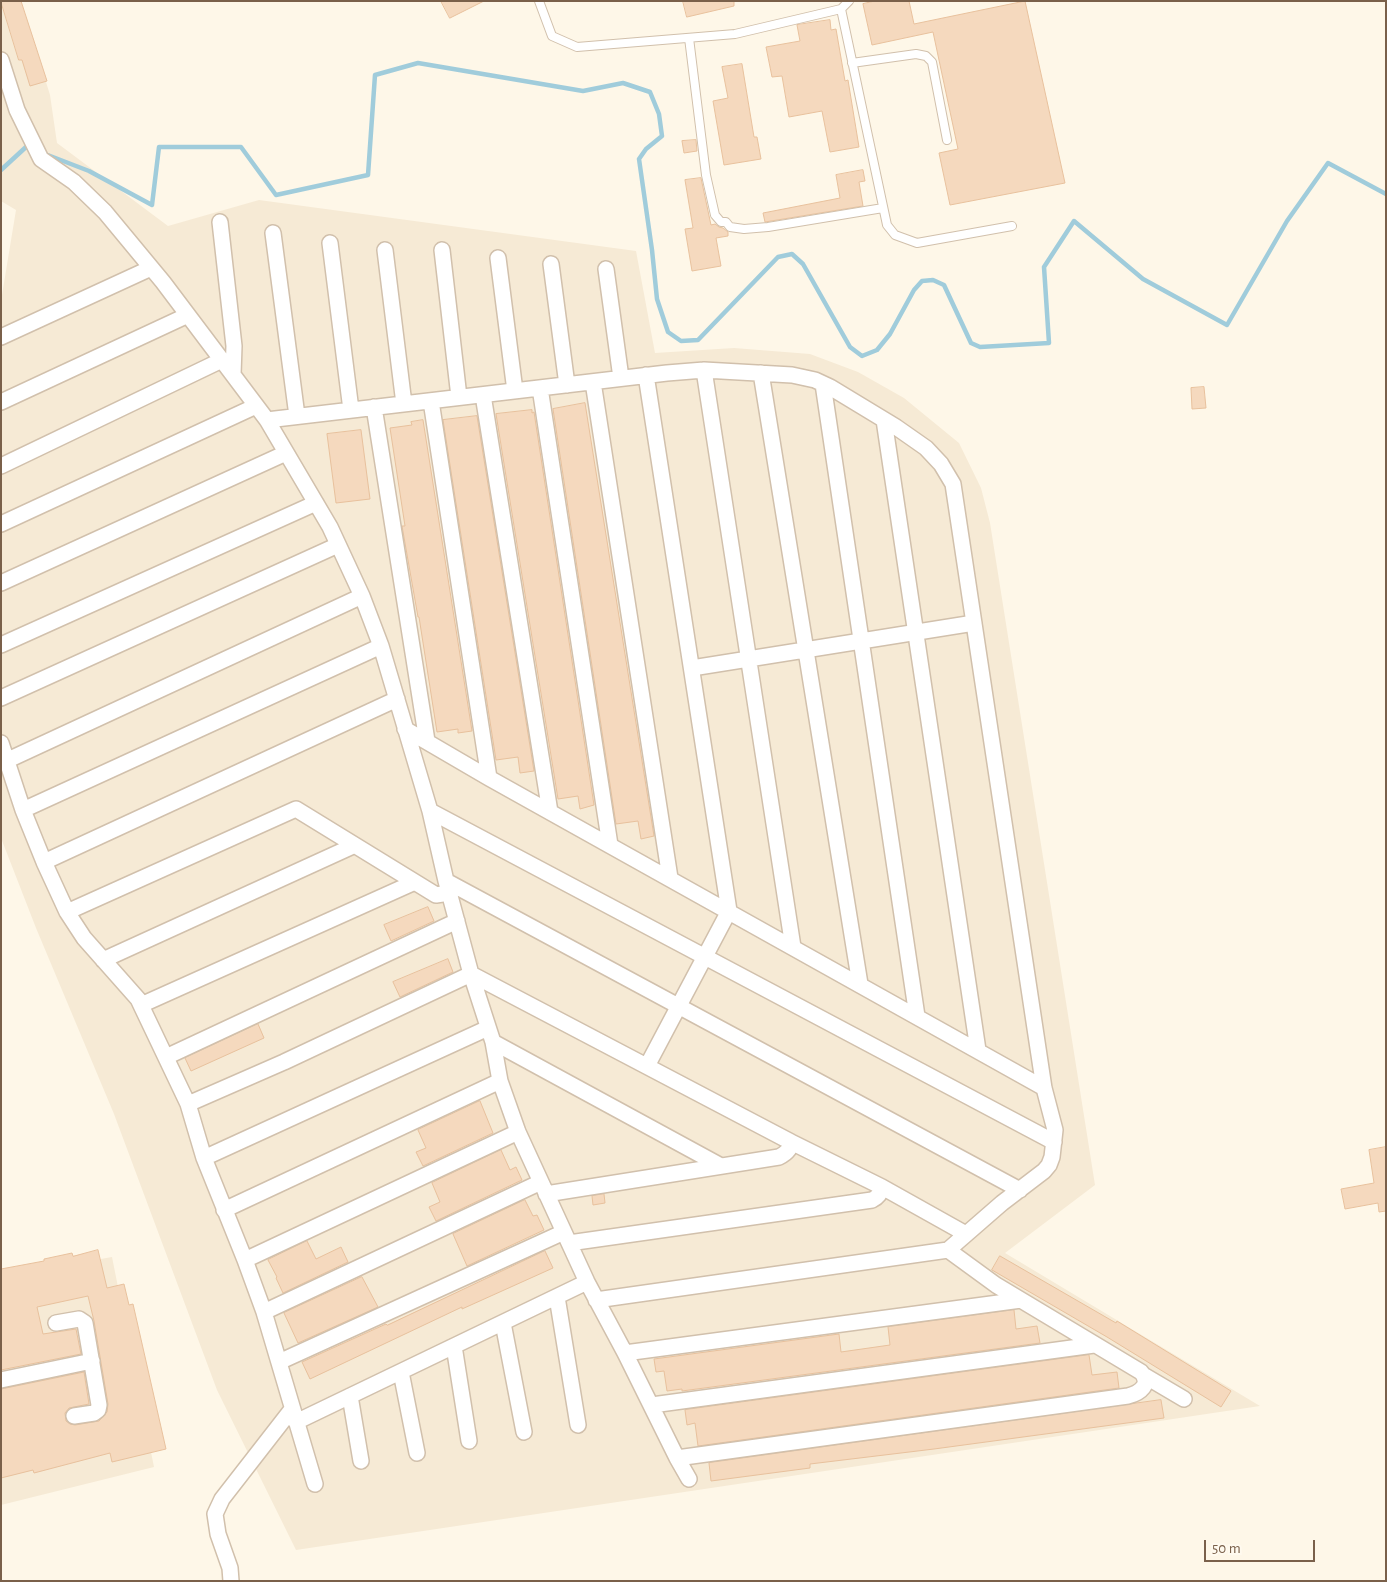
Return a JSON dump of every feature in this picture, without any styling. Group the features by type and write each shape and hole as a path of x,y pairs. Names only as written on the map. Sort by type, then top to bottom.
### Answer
{"street":[{"path":"1,60 17,110 41,159 74,182 106,212 188,315 267,420 316,503 338,545 362,596 381,646 430,811 471,974 491,1035 500,1081 518,1132 587,1282 626,1353 676,1458 690,1480"},
{"path":"220,222 234,346 234,376"},
{"path":"273,233 297,416"},
{"path":"330,243 351,410"},
{"path":"386,250 404,404"},
{"path":"442,250 459,398"},
{"path":"498,258 515,391"},
{"path":"551,264 567,385"},
{"path":"1,337 151,268"},
{"path":"606,269 621,378"},
{"path":"1,402 188,315"},
{"path":"1,466 222,360"},
{"path":"267,420 646,375 704,370 792,375 822,384 884,420 926,448 941,464 953,484 1044,1088 1055,1130 1052,1158 1044,1171 948,1250 596,1300"},
{"path":"704,370 793,947"},
{"path":"761,373 860,984"},
{"path":"646,375 729,911 647,1066"},
{"path":"593,382 670,878"},
{"path":"822,384 916,1016"},
{"path":"540,388 610,845"},
{"path":"483,395 550,812"},
{"path":"431,401 489,778"},
{"path":"1,524 256,406"},
{"path":"374,407 427,740"},
{"path":"884,420 978,1050"},
{"path":"1,584 286,453"},
{"path":"1,645 316,503"},
{"path":"1,698 338,545"},
{"path":"8,760 362,596"},
{"path":"692,668 974,623"},
{"path":"23,810 381,646"},
{"path":"44,862 397,699"},
{"path":"406,729 489,778 1044,1088"},
{"path":"1,743 23,810 67,912 84,938 138,999 188,1104 204,1158 246,1260 264,1312 315,1484"},
{"path":"67,912 296,809 353,846 436,895 448,887"},
{"path":"430,811 1054,1142"},
{"path":"103,960 353,846"},
{"path":"141,1005 415,882"},
{"path":"448,887 678,1006 1020,1190"},
{"path":"166,1057 457,921"},
{"path":"471,974 791,1142 882,1187 966,1234"},
{"path":"188,1104 284,1062 471,974"},
{"path":"204,1158 491,1035"},
{"path":"491,1035 721,1166"},
{"path":"224,1210 500,1081"},
{"path":"246,1260 518,1132"},
{"path":"264,1312 543,1188 778,1157 790,1148 791,1142"},
{"path":"279,1362 567,1238 872,1200 877,1198 882,1187"},
{"path":"948,1250 996,1285 1184,1399"},
{"path":"231,1581 230,1568 218,1534 215,1514 222,1499 294,1415 350,1396 587,1282"},
{"path":"557,1296 578,1425"},
{"path":"626,1353 1021,1300"},
{"path":"56,1323 79,1319 85,1323 99,1404 98,1410 94,1413 74,1416"},
{"path":"502,1323 524,1432"},
{"path":"652,1405 1094,1345"},
{"path":"454,1346 468,1441"},
{"path":"1,1380 92,1361"},
{"path":"401,1372 418,1454"},
{"path":"676,1458 1128,1396 1140,1392 1144,1388 1145,1376"},
{"path":"350,1396 361,1461"}],"lane":[{"path":"539,1 552,36 577,47 735,34 841,9 849,1"},
{"path":"841,9 887,225 895,235 917,243 1012,226"},
{"path":"689,38 706,175 715,215 720,222 726,222 730,227 744,229 768,227 883,208"},
{"path":"852,63 916,54 926,56 932,62 947,140"}],"shaded area":[{"path":"1,1 21,1 50,95 57,143 168,226 259,200 636,251 655,353 734,348 810,354 858,372 904,398 959,443 981,488 990,523 1095,1185 1005,1253 1260,1406 296,1550 217,1390 114,1114 36,928 1,838 1,301 16,210 1,201"},
{"path":"112,1257 154,1467 1,1505 1,1277"}],"building":[{"path":"1,1 21,1 47,81 30,86 22,60 19,60"},
{"path":"441,1 484,1 450,18"},
{"path":"683,1 734,1 734,6 687,17"},
{"path":"875,1 909,1 914,24 1025,1 1065,183 950,205 939,153 958,149 933,32 872,45 863,4"},
{"path":"830,20 831,30 836,29 845,81 848,80 859,147 830,152 822,111 789,117 782,76 772,77 766,47 800,41 797,25"},
{"path":"742,64 754,137 757,137 761,159 724,165 713,101 728,98 722,67"},
{"path":"696,140 697,151 684,153 682,141"},
{"path":"863,170 865,181 859,182 863,206 765,222 763,213 840,198 836,175"},
{"path":"701,178 711,225 715,224 723,228 728,232 728,236 716,238 721,266 692,271 685,229 693,228 685,180"},
{"path":"1204,387 1206,408 1192,409 1191,388"},
{"path":"585,403 654,836 641,839 638,821 616,824 553,409"},
{"path":"532,410 532,413 534,412 594,805 580,809 578,796 558,799 496,414"},
{"path":"477,416 534,771 520,773 518,757 496,760 443,420"},
{"path":"423,420 472,731 458,733 458,729 437,732 419,617 402,526 405,526 390,428 412,425 411,422"},
{"path":"361,430 370,499 336,503 327,434"},
{"path":"428,907 434,921 391,941 384,925"},
{"path":"448,959 453,972 400,997 393,982"},
{"path":"258,1024 264,1038 191,1071 185,1058"},
{"path":"480,1101 493,1133 423,1166 416,1152 426,1148 418,1130"},
{"path":"1386,1147 1386,1211 1379,1212 1378,1203 1345,1209 1341,1189 1374,1183 1369,1150"},
{"path":"501,1150 510,1170 516,1167 522,1180 436,1221 429,1207 440,1202 432,1183"},
{"path":"604,1194 605,1203 593,1205 592,1196"},
{"path":"525,1200 533,1216 537,1215 544,1230 467,1266 453,1234"},
{"path":"307,1241 316,1259 341,1247 348,1262 283,1293 268,1260"},
{"path":"98,1250 107,1288 124,1284 129,1305 133,1304 166,1449 112,1462 110,1453 34,1473 33,1470 1,1478 1,1389 84,1372 89,1404 69,1408 65,1413 66,1421 75,1425 99,1421 107,1412 108,1404 88,1296 37,1307 43,1334 76,1329 81,1354 1,1370 1,1269 44,1261 44,1259 72,1253 73,1256"},
{"path":"545,1251 553,1268 462,1309 462,1307 310,1379 302,1362 387,1325"},
{"path":"1000,1256 1116,1323 1117,1321 1231,1391 1221,1407 1107,1337 992,1270"},
{"path":"362,1277 378,1307 298,1343 284,1313"},
{"path":"1014,1310 1016,1329 1037,1326 1040,1343 682,1391 682,1389 667,1391 664,1371 656,1372 654,1359 839,1334 841,1352 890,1345 888,1327"},
{"path":"1089,1355 1092,1375 1117,1372 1119,1388 698,1446 695,1423 687,1425 685,1410"},
{"path":"1161,1400 1164,1418 810,1464 810,1468 711,1481 709,1463"}],"waterway":[{"path":"45,154 89,171 152,205 159,147 241,147 276,195 368,175 375,75 418,63 583,91 623,83 650,92 659,114 662,136 646,149 639,159 657,299 668,332 681,341 698,340 778,257 792,254 803,264 850,347 862,356 877,350 890,334 914,290 922,281 933,280 944,285 971,343 980,347 1049,343 1044,267 1074,221 1143,279 1227,325 1287,221 1328,163 1386,194"},
{"path":"1,170 26,147 30,148"}]}
